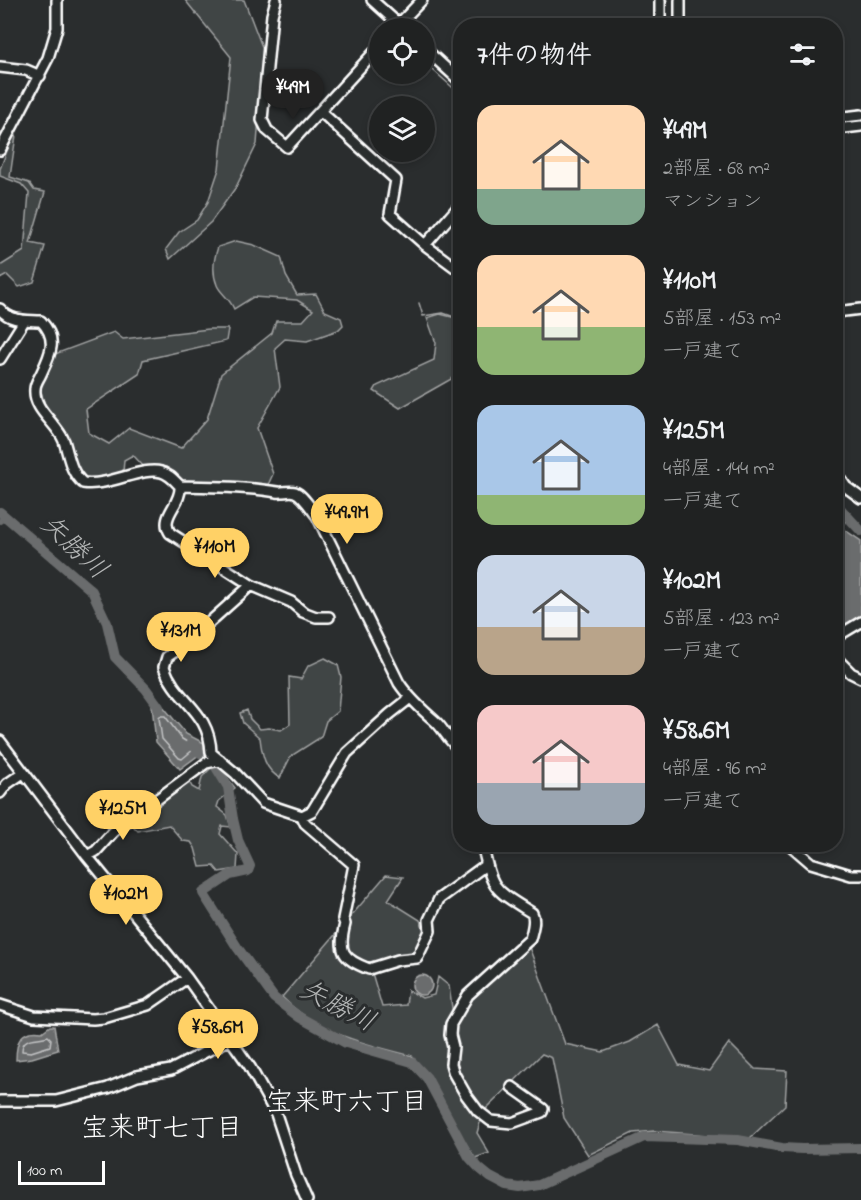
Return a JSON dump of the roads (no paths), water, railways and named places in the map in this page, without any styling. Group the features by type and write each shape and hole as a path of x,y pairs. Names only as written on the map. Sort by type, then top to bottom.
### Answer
{"street":[{"path":"0,150 40,76 54,42 57,28 57,0"},
{"path":"276,0 272,15 262,120 267,130 287,147 369,58"},
{"path":"372,0 390,18"},
{"path":"407,18 422,0"},
{"path":"660,0 660,18"},
{"path":"680,0 680,18"},
{"path":"435,58 453,75"},
{"path":"0,67 26,70 40,76"},
{"path":"320,111 396,180 390,214 453,266"},
{"path":"843,117 861,115"},
{"path":"843,128 861,126"},
{"path":"425,245 453,213"},
{"path":"0,309 7,316 24,321 41,321 48,328 52,342 35,385 36,397 61,436 71,465 83,483 119,480 147,471 158,471 170,476 180,486 269,489 277,492 298,493 317,516 373,628 393,674 409,699 436,721 453,742"},
{"path":"843,311 861,309"},
{"path":"0,358 24,321"},
{"path":"843,482 861,498"},
{"path":"180,486 177,501 167,518 167,529 170,533 250,585 291,602 303,612 316,617 329,617"},
{"path":"250,585 184,645 167,657 164,662 165,671 183,699 204,724 210,737 211,753 263,803 302,816 306,823 354,865 343,919 345,924 342,936 347,958 369,969 398,960 417,958 430,931 429,920 439,899 487,864"},
{"path":"843,633 861,622"},
{"path":"843,665 851,673 861,678"},
{"path":"302,816 312,811 347,753 409,699"},
{"path":"0,741 87,856 187,978 250,1067 276,1114 296,1175 307,1200"},
{"path":"87,856 96,851 113,832 206,763 220,760"},
{"path":"0,793 7,784 23,773"},
{"path":"484,852 496,889 532,913 533,926 530,939 468,995 451,1024 450,1035 453,1047 451,1064 465,1095 478,1111 491,1121 512,1123 542,1112 543,1109 512,1087"},
{"path":"798,852 811,863 851,875 861,875"},
{"path":"0,1005 34,1016 104,1018 148,1005 187,978"},
{"path":"0,1101 56,1101 108,1088 137,1076 171,1070 230,1039"}],"water":[{"path":"843,529 861,541 861,615 843,627"},
{"path":"152,693 186,734 204,743 204,751 180,769 156,742"},
{"path":"422,975 429,978 432,985 429,992 422,995 415,992 412,985 415,978"},
{"path":"54,1026 58,1050 16,1060 21,1037 29,1032 42,1032"}],"waterway":[{"path":"665,18 667,0"},
{"path":"435,72 453,88"},
{"path":"419,303 423,316 443,313 453,317"},
{"path":"843,509 848,519 843,524"},
{"name":"矢勝川","path":"0,512 92,591 107,623 115,657 146,689 159,707"},
{"path":"843,512 861,531"},
{"name":"矢勝川","path":"0,521 5,517"},
{"name":"矢勝川","path":"191,743 200,753 209,756 228,787 238,840 250,866 248,871 230,875 203,893 237,947 274,998 299,1017 346,1043 412,1062 427,1078 469,1157 490,1177 507,1186 520,1188 539,1185 644,1137 738,1140 782,1148 861,1148"}],"district":[{"name":"宝来町六丁目","path":"347,1103"},
{"name":"宝来町七丁目","path":"162,1129"}]}
